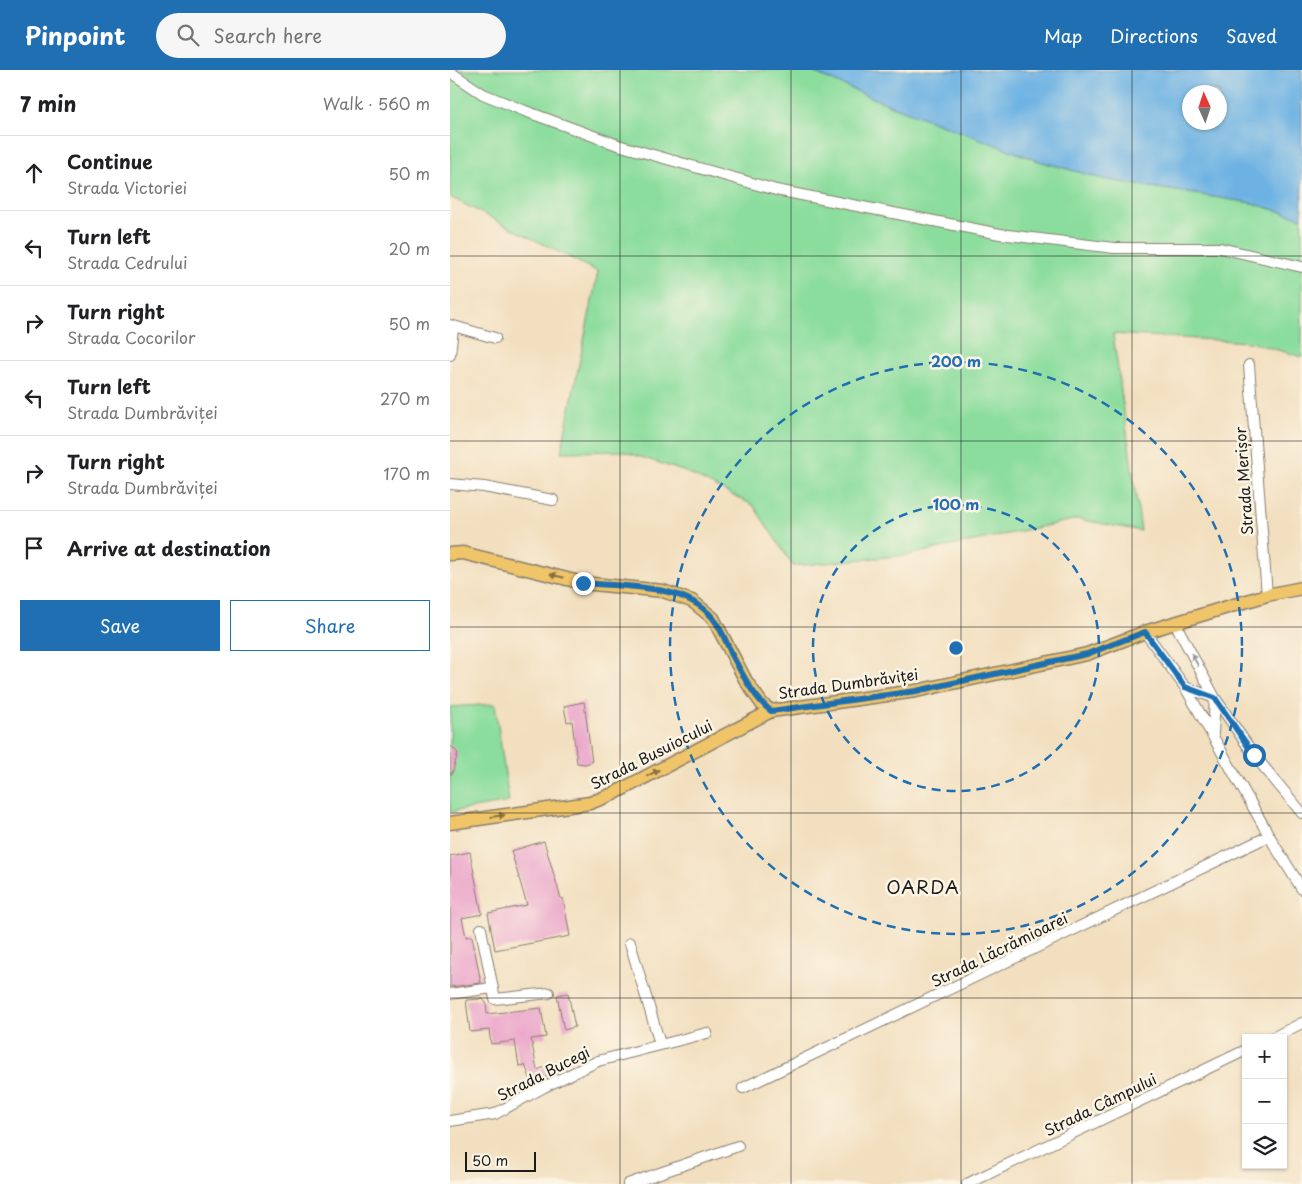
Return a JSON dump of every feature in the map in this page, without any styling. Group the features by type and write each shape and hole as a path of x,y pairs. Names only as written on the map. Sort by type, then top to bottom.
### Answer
{"main road":[{"name":"Strada Dumbrăviței","path":"450,554 463,553 583,583 663,591 692,601 713,618 746,681 762,704 771,711 916,691 1087,654 1145,632 1267,595 1302,588"},
{"name":"Strada Busuiocului","path":"450,822 590,803 613,794 771,711"}],"street":[{"path":"450,72 483,94 525,111 618,144 776,190 1000,234 1114,248 1220,248 1302,267"},
{"path":"450,355 452,326 495,338"},
{"name":"Strada Merișor","path":"1249,365 1267,595"},
{"path":"450,484 484,487 553,500"},
{"path":"1176,623 1215,698 1254,755 1302,813"},
{"path":"1145,632 1185,687 1213,733 1269,836 1302,889"},
{"path":"1185,687 1215,698"},
{"path":"1213,733 1215,698"},
{"name":"Strada Lăcrămioarei","path":"743,1088 1269,836"},
{"path":"481,929 493,996 499,1000 549,993"},
{"path":"630,943 660,1044"},
{"path":"450,994 492,988"},
{"path":"1280,1034 1302,1023"},
{"name":"Strada Bucegi","path":"450,1121 496,1114 544,1087 598,1061 707,1033"},
{"name":"Strada Câmpului","path":"967,1184 1242,1052"},
{"path":"628,1184 738,1146"}],"green space":[{"path":"450,70 808,70 887,104 1039,161 1107,180 1252,203 1302,218 1302,357 1250,342 1113,334 1141,531 1078,519 908,555 793,566 753,505 686,472 623,451 561,452 598,272 450,197"},
{"path":"495,704 509,802 450,812 450,707"}],"water":[{"path":"808,70 1302,70 1302,218 1252,203 1107,180 1039,161 887,104"}],"building":[{"path":"584,702 592,762 585,764 577,763 572,721 567,722 564,706"},
{"path":"450,745 458,753 452,774 450,774"},
{"path":"544,841 561,899 563,898 570,936 495,950 488,913 527,905 511,851"},
{"path":"470,852 482,914 462,918 466,937 472,936 481,983 450,987 450,856"},
{"path":"568,993 575,1027 564,1030 557,995"},
{"path":"483,999 486,1003 487,1014 541,1008 546,1037 531,1039 537,1070 558,1062 561,1071 532,1083 525,1065 519,1066 515,1041 491,1044 489,1030 470,1032 466,1000"}],"district":[{"name":"OARDA","path":"923,886"}],"route":[{"path":"583,583 663,591 692,601 713,618 746,681 762,704 771,711 916,691 1087,654 1145,632 1185,687 1215,698 1254,755"}]}
